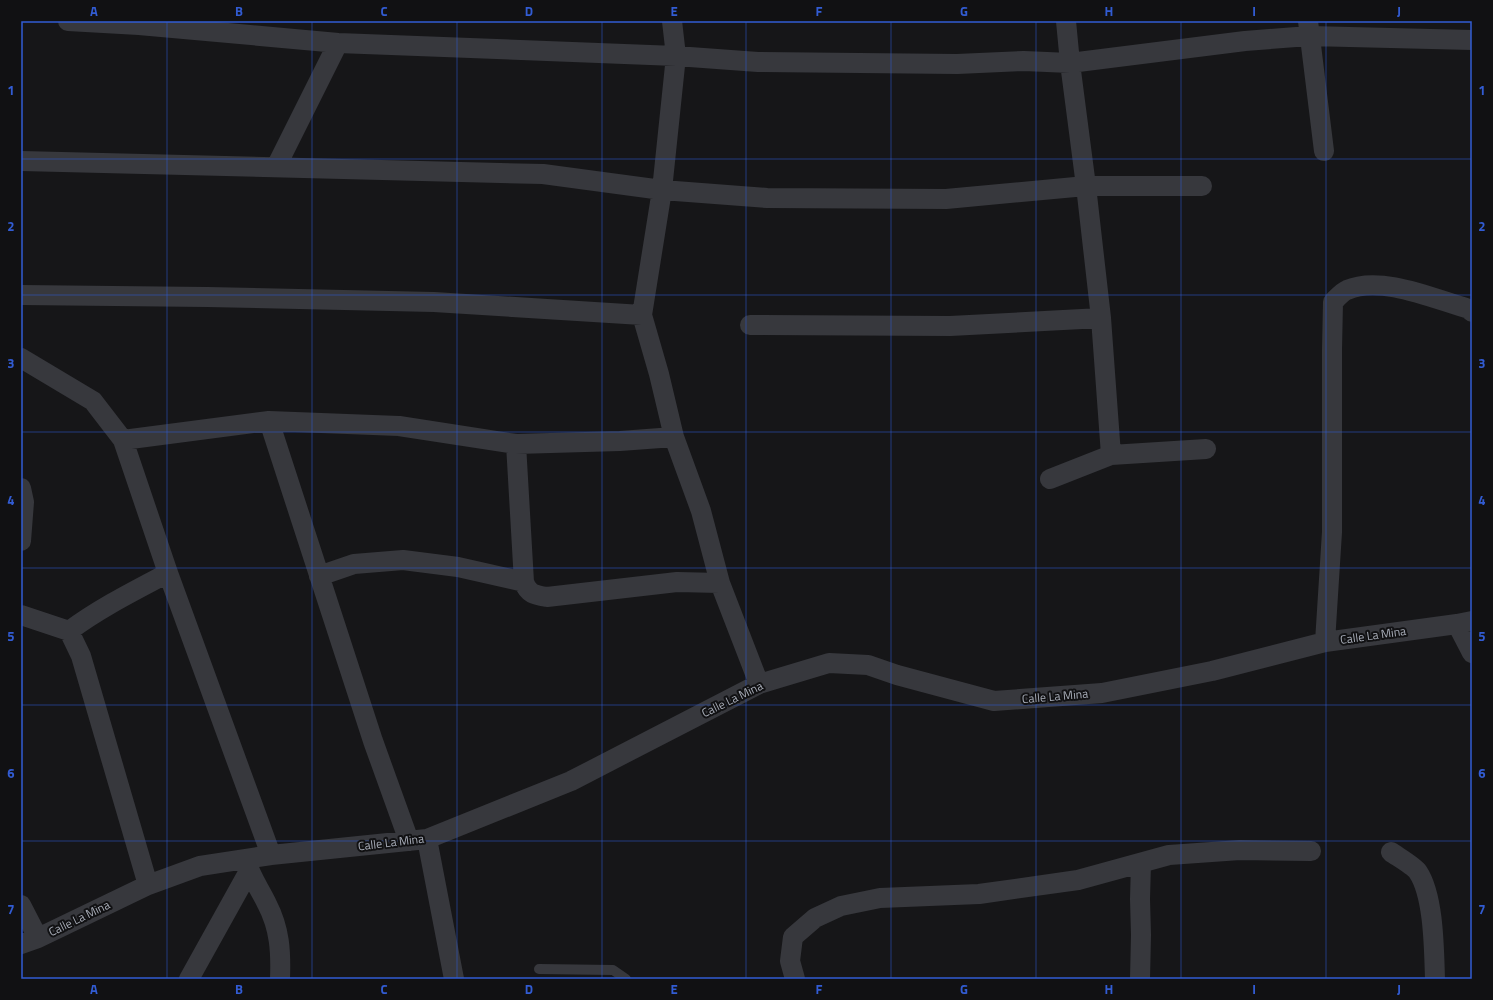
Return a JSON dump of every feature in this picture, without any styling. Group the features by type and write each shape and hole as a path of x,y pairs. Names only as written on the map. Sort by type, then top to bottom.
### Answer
{"street":[{"path":"68,21 139,25 338,43 676,56 758,62 957,64 1024,61 1070,63 1245,41 1309,28 1472,40"},
{"path":"672,21 676,56 662,190 642,315 659,374 674,437 701,511 720,583 759,684"},
{"path":"1066,21 1101,318 1110,455"},
{"path":"1309,28 1324,151"},
{"path":"276,167 338,43"},
{"path":"21,161 543,174 662,190 766,198 946,199 1086,186 1202,186"},
{"path":"1324,642 1332,532 1332,350 1334,302 1345,290 1362,285 1395,287 1469,309 1472,312"},
{"path":"21,295 434,302 642,315"},
{"path":"750,325 950,326 1101,318"},
{"path":"21,358 93,401 123,440 168,573 271,855"},
{"path":"123,440 268,421 399,426 516,444 620,441 674,437"},
{"path":"268,421 373,741 418,840 454,979"},
{"path":"516,444 524,582 526,590 535,595 547,597 677,582 720,583"},
{"path":"1050,479 1110,455 1206,449"},
{"path":"21,488 24,502 21,541"},
{"path":"319,576 354,564 403,560 458,567 524,582"},
{"path":"69,632 89,617 125,595 168,573"},
{"path":"21,615 69,632 81,656 148,885"},
{"path":"1465,622 1472,654"},
{"name":"Calle La Mina","path":"29,941 148,885 200,866 247,866 271,855 418,840 570,780 759,684 829,663 868,665 897,675 994,701 1102,693 1212,671 1324,642 1465,622"},
{"path":"795,979 790,961 793,937 815,918 842,906 880,898 979,894 1078,880 1169,855 1240,850 1311,851"},
{"path":"1391,852 1418,871 1428,892 1436,979"},
{"path":"1140,979 1142,935 1140,899 1141,863"},
{"path":"189,979 247,866"},
{"path":"247,866 268,905 278,933 280,979"},
{"path":"21,905 29,941"}],"lane":[{"path":"539,969 613,970 626,979"}]}
